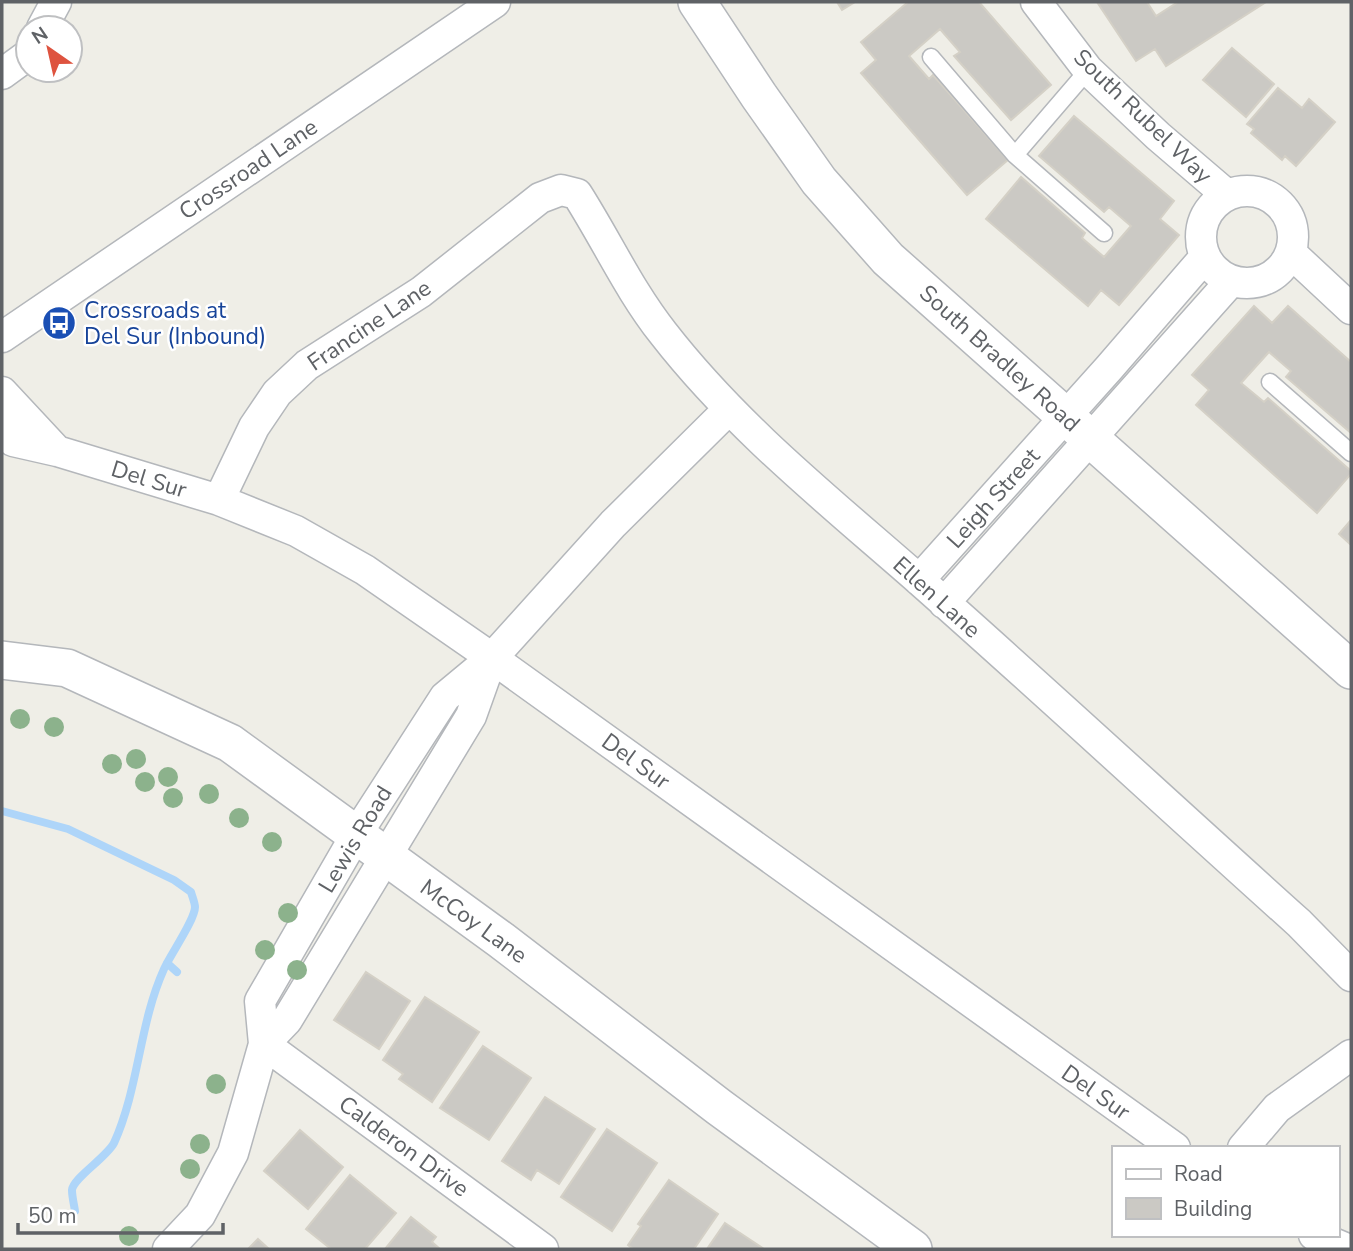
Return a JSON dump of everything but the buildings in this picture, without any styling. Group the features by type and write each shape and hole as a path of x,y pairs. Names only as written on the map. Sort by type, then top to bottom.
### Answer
{"street":[{"name":"Crossroad Lane","path":"2,337 495,2"},
{"name":"South Bradley Road","path":"697,2 819,181 888,259 1351,670"},
{"name":"South Rubel Way","path":"1036,2 1088,70 1158,136 1227,195"},
{"name":"Ellen Lane","path":"561,190 577,194 604,236 628,285 663,334 728,410 1299,923 1351,976"},
{"name":"Francine Lane","path":"219,500 254,427 277,393 307,365 421,292 540,198 561,190"},
{"path":"1245,191 1263,193 1278,203 1289,217 1293,235 1291,253 1281,268 1266,279 1249,283 1231,281 1215,271 1205,257 1200,239 1203,221 1212,206 1227,195 1245,191"},
{"path":"1291,253 1351,309"},
{"name":"Leigh Street","path":"944,603 1205,257"},
{"name":"Leigh Street","path":"919,580 1231,281"},
{"path":"2,392 57,451"},
{"name":"Lewis Road","path":"167,1249 200,1215 233,1153 264,1044 260,1001 356,835 445,697 492,657 613,524 728,410"},
{"name":"Del Sur","path":"2,429 13,441 57,451 219,500 296,531 365,570 492,657 1172,1146"},
{"name":"Lewis Road","path":"264,1044 287,1020 471,716 492,657"},
{"name":"McCoy Lane","path":"2,660 67,668 230,743 500,940 719,1107 913,1249"},
{"name":"Calderon Drive","path":"264,1044 543,1249"},
{"path":"1245,1146 1277,1108 1351,1055"},
{"path":"1319,1237 1348,1249"}],"lane":[{"path":"931,57 1015,155 1104,233"},
{"path":"1015,155 1088,70"},
{"path":"1270,382 1351,453"}],"waterway":[{"path":"2,811 68,829 174,880 191,892 195,905 191,920 167,963 156,990 129,1100 114,1143 74,1185 72,1193 75,1211"},
{"path":"167,963 177,972"}],"place":[{"name":"Crossroads at Del Sur (Inbound)","path":"59,323"}]}
